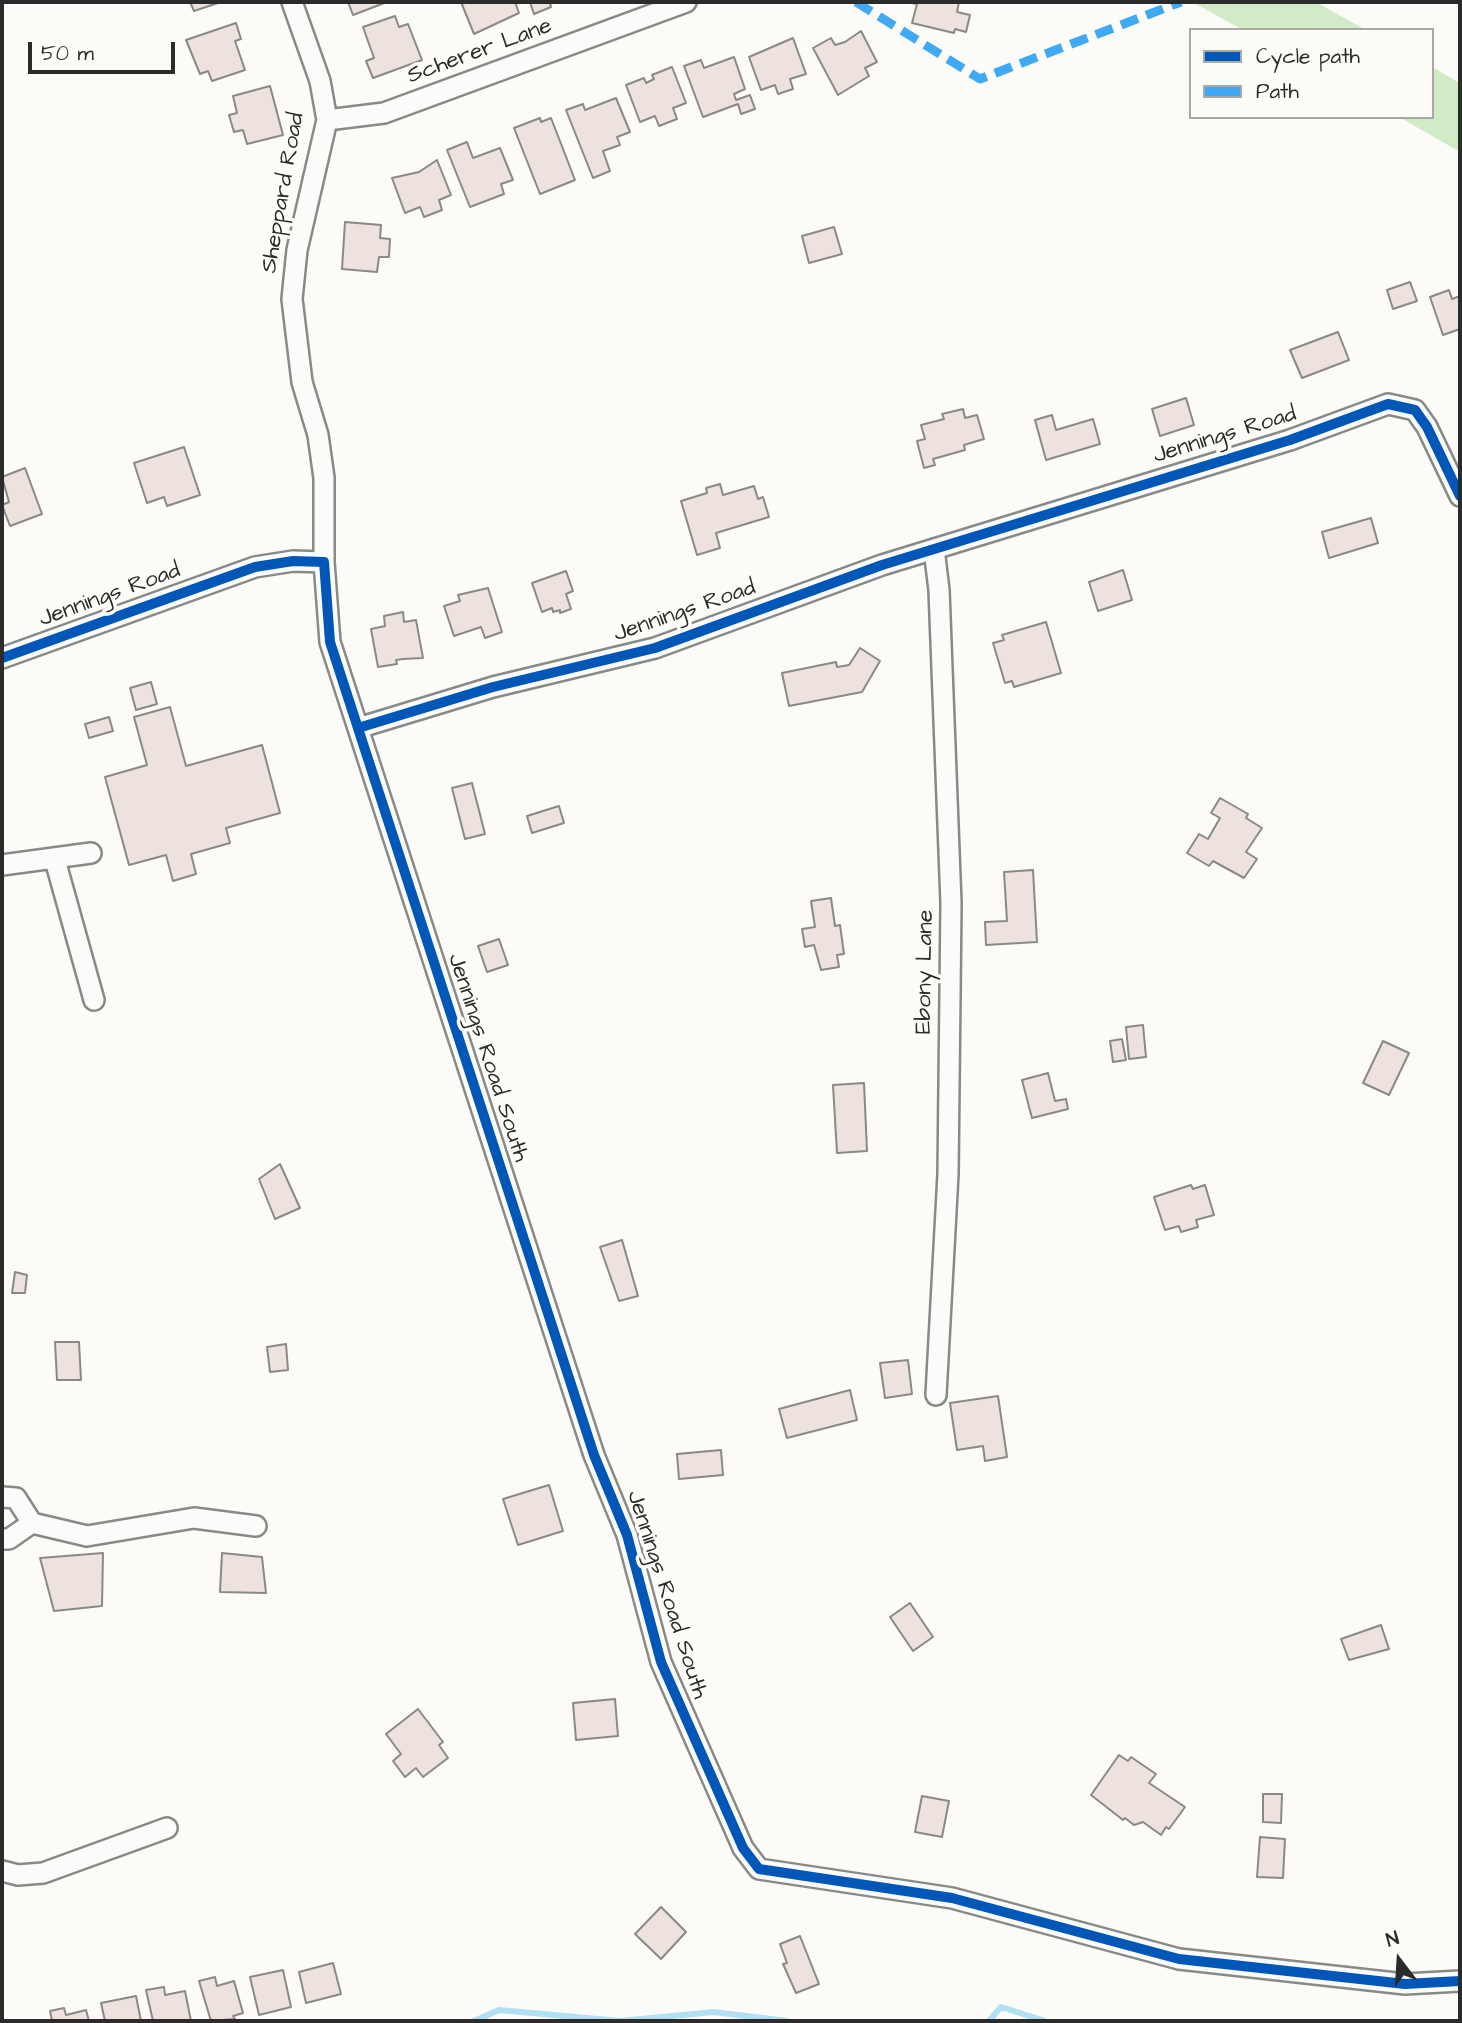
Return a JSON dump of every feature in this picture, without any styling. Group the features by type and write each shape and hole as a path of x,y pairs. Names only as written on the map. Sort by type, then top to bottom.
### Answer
{"street":[{"name":"Sheppard Road","path":"292,2 320,81 327,120 297,250 292,299 302,382 318,435 324,478 324,562"},
{"name":"Scherer Lane","path":"327,120 397,109 686,2"},
{"name":"Jennings Road","path":"358,728 494,687 655,648 934,549 1290,440 1388,404 1415,410 1427,427 1460,496"},
{"name":"Ebony Lane","path":"934,549 939,590 951,903 948,1174 936,1395"},
{"name":"Jennings Road","path":"2,658 255,567 293,561 324,562"},
{"path":"324,562 330,642 358,728"},
{"name":"Jennings Road South","path":"358,728 594,1455 627,1535 660,1661 743,1848 759,1869 952,1898 1179,1959 1405,1983 1460,1981"},
{"path":"2,865 55,860 91,853"},
{"path":"55,860 94,1000"},
{"path":"2,1497 16,1498 32,1523 87,1536 194,1518 256,1526"},
{"path":"2,1539 9,1539 32,1523"},
{"path":"2,1871 18,1875 43,1873 167,1828"}],"green space":[{"path":"1192,2 1316,2 1362,28 1239,28"},
{"path":"1434,68 1460,83 1460,152 1402,119 1434,119"}],"building":[{"path":"190,2 221,2 194,11"},
{"path":"348,2 387,2 353,15"},
{"path":"461,2 515,2 519,13 474,34"},
{"path":"530,2 555,2 550,4 551,7 534,14"},
{"path":"905,2 959,2 957,12 970,15 966,32 955,29 954,33 912,23 917,4"},
{"path":"395,16 399,27 408,24 422,60 373,78 366,61 374,58 363,27"},
{"path":"236,23 241,39 235,41 245,70 212,81 208,71 200,74 186,40"},
{"path":"861,31 877,62 865,68 869,76 838,95 813,48 831,38 835,45 845,42"},
{"path":"793,38 806,74 790,79 793,89 778,94 775,85 761,90 749,57"},
{"path":"734,57 745,89 734,94 736,100 750,95 755,109 741,114 738,104 703,117 684,66 701,60 704,68"},
{"path":"672,67 686,103 673,108 677,119 659,126 655,116 640,122 626,85 644,78 646,83 654,79 652,75"},
{"path":"270,86 283,135 247,144 243,130 234,132 229,115 237,113 233,96"},
{"path":"616,98 630,132 617,137 620,145 603,151 610,171 593,178 566,110 583,104 585,110"},
{"path":"540,118 541,122 551,118 575,180 540,194 514,128"},
{"path":"467,142 473,158 500,148 513,180 501,184 504,194 470,207 447,150"},
{"path":"437,160 451,195 439,200 442,210 424,217 420,207 405,213 392,178 419,172"},
{"path":"345,222 381,225 380,238 390,239 389,257 379,257 377,272 342,269"},
{"path":"834,227 842,254 809,263 802,236"},
{"path":"1410,282 1417,301 1393,309 1387,290"},
{"path":"1449,290 1452,299 1460,296 1460,329 1443,335 1430,297"},
{"path":"1338,332 1349,360 1302,378 1290,350"},
{"path":"1186,398 1194,425 1160,436 1152,409"},
{"path":"963,409 965,418 977,415 984,439 964,445 965,450 933,459 935,465 924,468 917,441 925,439 921,425 944,419 942,414"},
{"path":"1052,415 1056,430 1093,419 1100,444 1046,460 1035,420"},
{"path":"184,447 200,495 167,506 164,497 147,503 134,463"},
{"path":"25,468 42,514 10,526 2,505 9,502 2,477"},
{"path":"720,484 723,495 754,486 758,499 763,497 769,517 716,533 720,548 697,555 681,501 707,493 706,488"},
{"path":"1371,518 1378,543 1329,558 1322,532"},
{"path":"1123,570 1132,600 1098,611 1089,582"},
{"path":"566,571 573,591 566,594 571,609 560,613 560,610 553,612 552,608 542,612 532,583"},
{"path":"488,588 502,632 485,638 481,627 454,636 444,606 460,601 458,595"},
{"path":"403,612 404,622 416,620 423,658 396,660 397,664 378,667 371,629 385,626 384,616"},
{"path":"1046,622 1061,673 1014,687 1012,681 1005,683 993,643 1004,640 1002,635"},
{"path":"860,648 880,661 862,692 789,706 782,673 836,662 837,667 849,665"},
{"path":"151,682 157,704 136,710 130,688"},
{"path":"170,707 186,766 262,745 280,813 226,828 230,843 191,854 196,874 173,881 166,855 129,865 105,777 147,765 134,717"},
{"path":"109,717 113,731 89,738 85,724"},
{"path":"472,783 485,834 465,839 452,788"},
{"path":"1220,798 1248,814 1246,818 1262,828 1246,852 1257,859 1244,878 1213,861 1209,866 1187,853 1199,834 1208,839 1220,818 1211,813"},
{"path":"559,806 564,823 532,833 527,816"},
{"path":"1033,870 1037,942 986,945 985,922 1007,921 1004,872"},
{"path":"831,898 835,926 840,925 844,954 837,955 839,967 821,970 814,945 805,947 802,929 815,927 811,901"},
{"path":"499,939 508,965 487,972 478,946"},
{"path":"1143,1025 1146,1057 1129,1059 1126,1027"},
{"path":"1122,1039 1126,1060 1113,1062 1110,1041"},
{"path":"1383,1041 1409,1053 1389,1095 1363,1083"},
{"path":"1048,1073 1055,1101 1066,1099 1068,1109 1032,1118 1022,1080"},
{"path":"864,1083 867,1151 837,1153 833,1085"},
{"path":"280,1164 300,1208 275,1219 259,1179"},
{"path":"1191,1185 1193,1189 1205,1185 1214,1215 1196,1220 1198,1227 1181,1232 1179,1226 1165,1230 1154,1197"},
{"path":"622,1240 638,1296 619,1301 600,1247"},
{"path":"15,1272 27,1275 25,1293 12,1293"},
{"path":"55,1342 79,1342 81,1380 57,1380"},
{"path":"286,1344 288,1370 270,1372 267,1347"},
{"path":"908,1360 912,1394 885,1398 880,1363"},
{"path":"850,1390 857,1420 787,1438 779,1409"},
{"path":"998,1396 1007,1457 985,1461 983,1446 957,1450 950,1403"},
{"path":"721,1450 723,1475 679,1479 677,1454"},
{"path":"549,1485 563,1531 518,1545 503,1499"},
{"path":"103,1553 102,1606 54,1611 40,1558"},
{"path":"222,1553 262,1557 266,1593 220,1592"},
{"path":"910,1603 933,1637 913,1651 890,1617"},
{"path":"1381,1625 1389,1649 1349,1660 1341,1639"},
{"path":"615,1699 618,1736 576,1740 573,1703"},
{"path":"418,1709 443,1742 439,1745 448,1758 423,1777 416,1768 405,1777 393,1761 401,1754 386,1734"},
{"path":"1119,1755 1128,1761 1131,1757 1156,1774 1149,1783 1185,1807 1169,1829 1166,1827 1161,1835 1143,1822 1134,1825 1125,1818 1123,1820 1091,1795"},
{"path":"1263,1794 1282,1794 1281,1823 1263,1822"},
{"path":"922,1796 949,1801 942,1837 915,1832"},
{"path":"1260,1837 1285,1839 1283,1878 1257,1877"},
{"path":"661,1907 686,1932 661,1959 635,1934"},
{"path":"800,1936 819,1984 796,1993 783,1964 787,1963 780,1944"},
{"path":"333,1963 341,1994 306,2003 299,1972"},
{"path":"283,1970 291,2007 259,2015 250,1977"},
{"path":"215,1977 217,1986 234,1981 243,2013 233,2016 235,2019 211,2021 199,1981"},
{"path":"164,1987 165,1995 185,1991 191,2021 153,2021 146,1990"},
{"path":"136,1996 141,2021 105,2021 101,2003"},
{"path":"64,2008 66,2015 86,2010 89,2021 52,2021 50,2011"}],"waterway":[{"path":"989,2021 1001,2007 1045,2021"},
{"path":"474,2021 499,2010 620,2021 714,2012 787,2021"}],"marked path":[{"path":"856,2 980,79 1181,2"}],"cycle path":[{"path":"358,728 493,687 655,648 882,565 1290,440 1388,404 1415,410 1427,427 1460,496"},
{"path":"2,658 255,567 293,561 324,562 330,642 594,1455 627,1535 661,1662 743,1848 759,1869 952,1898 1179,1959 1405,1984 1460,1981"}]}
